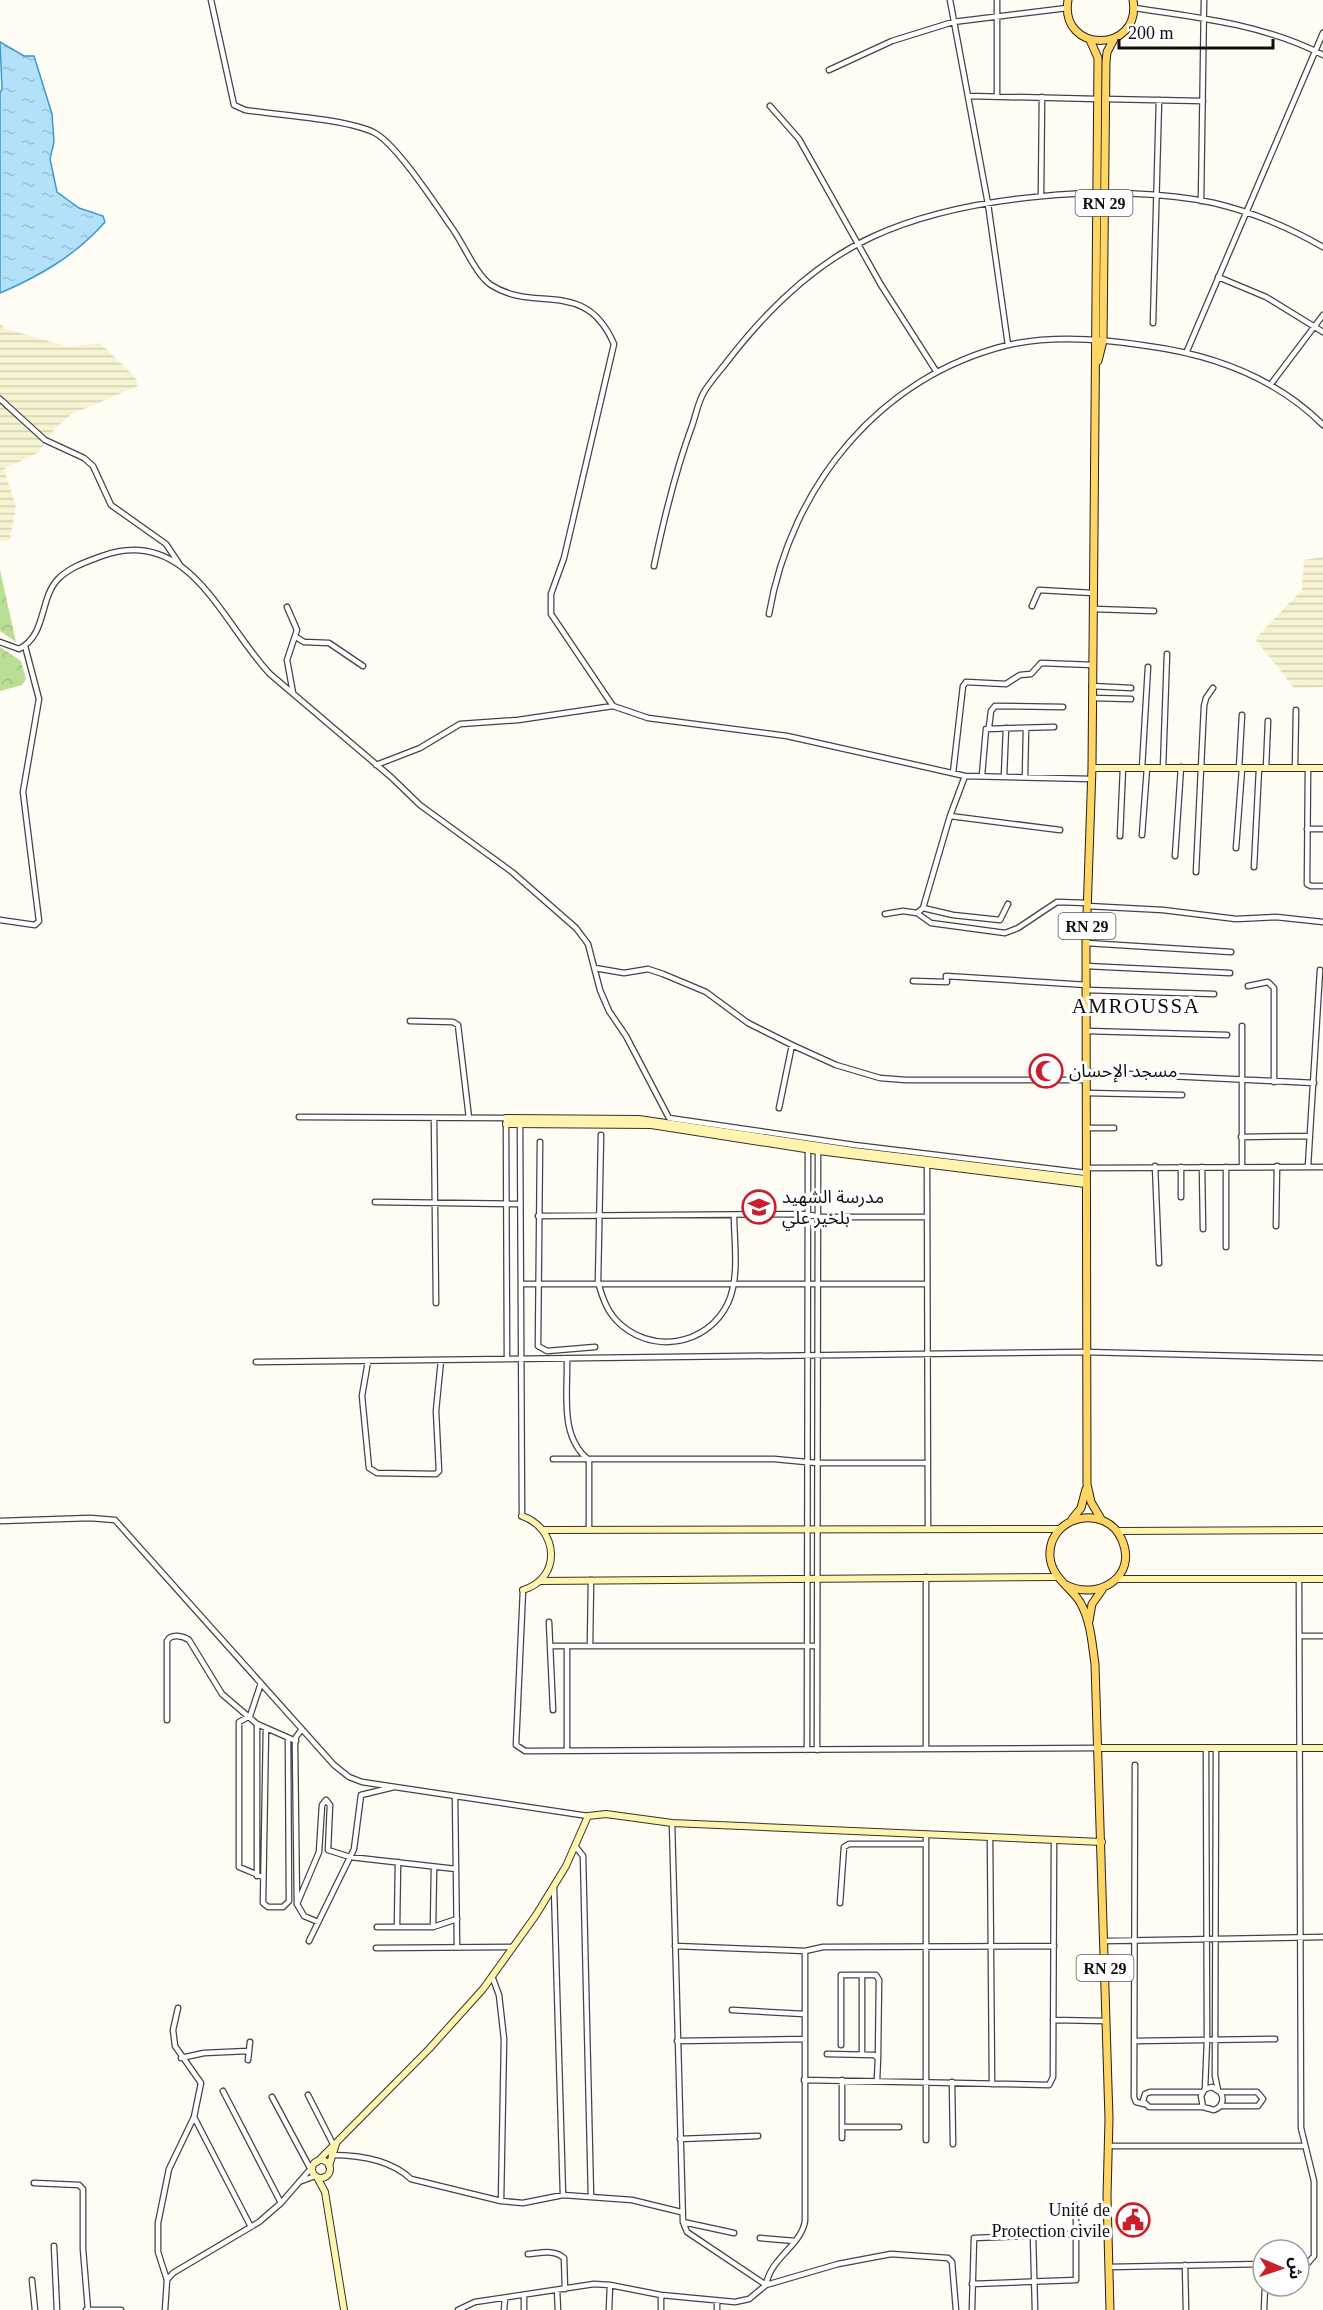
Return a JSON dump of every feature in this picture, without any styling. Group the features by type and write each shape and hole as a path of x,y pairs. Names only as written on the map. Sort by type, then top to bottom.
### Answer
{"main road":[{"path":"1068,4 1075,29 1090,40 1105,41 1114,39 1130,25 1134,4"},
{"name":"RN 29","path":"1114,39 1107,52 1101,99 1095,195 1094,609 1092,768 1086,943 1085,1352 1087,1484 1091,1502 1101,1519 1117,1531"},
{"name":"RN 29","path":"1090,40 1098,58 1104,194 1103,341 1095,369"},
{"name":"RN 29","path":"1060,1529 1082,1509 1087,1484"},
{"path":"1071,1520 1081,1517 1101,1519"},
{"path":"1058,1577 1050,1553 1060,1529"},
{"path":"1116,1579 1125,1555 1117,1531"},
{"name":"RN 29","path":"1058,1577 1081,1604 1089,1626 1096,1677 1106,2021 1110,2310"},
{"name":"RN 29","path":"1089,1626 1092,1604 1116,1579"},
{"path":"1066,1585 1086,1592 1106,1587"}],"street":[{"path":"211,0 234,105 244,110 357,126 376,134 390,146 433,202 488,283 504,292 577,303 594,313 608,330 614,344 564,558 551,594 550,604 551,614 613,706"},
{"path":"950,0 988,204 1008,345"},
{"path":"997,0 998,95"},
{"path":"1201,201 1204,0"},
{"path":"829,70 892,41 953,22 1068,4"},
{"path":"1134,4 1249,29 1323,55"},
{"path":"1187,351 1323,33"},
{"path":"969,96 1203,101"},
{"path":"1041,195 1042,97"},
{"path":"1153,323 1159,100"},
{"path":"770,106 799,139 881,285 936,371"},
{"path":"654,566 674,476 704,392 742,342 786,295 837,256 859,243 912,221 988,204 1041,195 1104,194 1201,201 1245,212 1323,247"},
{"path":"1218,277 1266,297 1323,332"},
{"path":"1270,384 1323,315"},
{"path":"769,614 775,578 789,537 820,482 869,421 908,388 936,371 1008,345 1103,341 1187,351 1236,368 1270,384 1323,425"},
{"path":"0,399 45,440 84,458 93,466 111,505 166,544 183,569"},
{"path":"0,642 19,650 25,646 39,627 50,592 57,580 79,565 111,553 153,550 168,556 199,582 224,610 258,662 292,693 420,805 512,872 566,917 588,944 600,990 609,1011 626,1036 669,1118 1085,1176"},
{"path":"1032,606 1039,590 1093,593"},
{"path":"287,607 297,630 287,660 292,693"},
{"path":"1094,609 1154,611"},
{"path":"296,637 304,642 329,643 363,666"},
{"path":"0,920 35,925 39,921 23,792 39,699 25,646"},
{"path":"1163,768 1167,654"},
{"path":"952,773 963,686 966,682 1006,684 1020,675 1031,674 1041,663 1093,665"},
{"path":"1142,835 1148,668"},
{"path":"1092,686 1131,688"},
{"path":"1196,872 1204,706 1213,688"},
{"path":"1092,698 1131,699"},
{"path":"376,765 420,748 460,724 518,720 613,706 648,718 787,736 965,776 1091,779"},
{"path":"982,775 985,731 989,727 991,711 995,706 1063,707"},
{"path":"1295,768 1296,710"},
{"path":"1236,848 1242,715"},
{"path":"1266,768 1268,721"},
{"path":"989,727 1026,729 1054,727"},
{"path":"1004,776 1006,728"},
{"path":"1025,776 1026,729"},
{"path":"1175,856 1181,767"},
{"path":"1092,768 1323,768"},
{"path":"1120,836 1123,768"},
{"path":"1308,768 1307,884 1323,885"},
{"path":"1254,867 1259,769"},
{"path":"917,913 922,908 950,816 965,776"},
{"path":"950,816 1060,830"},
{"path":"1306,829 1323,829"},
{"path":"885,914 903,911 917,913 930,923 1005,933 1018,928 1057,902 1163,910 1236,919 1276,917 1323,922"},
{"path":"922,908 1000,920 1008,904"},
{"path":"1086,943 1231,952"},
{"path":"1086,966 1230,973"},
{"path":"595,968 624,973 648,969 680,981 706,992 748,1023 792,1046 836,1065 880,1078 906,1080 1087,1076 1314,1083"},
{"path":"1308,1166 1316,1030 1320,1002 1320,970"},
{"path":"913,981 946,982 946,976 1087,988 1214,994"},
{"path":"1248,986 1268,982 1274,988 1274,1082"},
{"path":"410,1021 453,1022 460,1027 469,1118"},
{"path":"1242,1026 1242,1166"},
{"path":"1316,1030 1323,1030"},
{"path":"1086,1031 1227,1035"},
{"path":"779,1108 792,1046"},
{"path":"1086,1093 1182,1095"},
{"path":"299,1117 469,1118 645,1125 927,1163 1085,1176 1155,1166 1323,1167"},
{"path":"434,1118 436,1303"},
{"path":"506,1121 507,1359"},
{"path":"520,1121 522,1516 544,1530 549,1539 552,1559 540,1581"},
{"path":"1086,1128 1114,1128"},
{"path":"601,1135 599,1285 605,1304 615,1319 629,1332 660,1343 692,1338 706,1329 728,1303 734,1284 734,1215"},
{"path":"1241,1137 1310,1136"},
{"path":"540,1142 538,1346 541,1350 595,1347"},
{"path":"807,1750 808,1147"},
{"path":"817,1750 818,1148"},
{"path":"927,1163 928,1528"},
{"path":"1155,1166 1159,1263"},
{"path":"1276,1226 1277,1166"},
{"path":"1181,1167 1181,1197"},
{"path":"1202,1167 1203,1229"},
{"path":"1226,1167 1227,1247"},
{"path":"375,1202 519,1204"},
{"path":"538,1216 808,1214 927,1217"},
{"path":"521,1284 927,1284"},
{"path":"256,1362 1085,1352 1323,1358"},
{"path":"567,1359 569,1430 576,1447 589,1460 590,1530"},
{"path":"368,1361 362,1396 369,1468 377,1473 436,1474 439,1471 436,1411 441,1360"},
{"path":"553,1459 774,1459 817,1463 927,1463"},
{"path":"0,1521 79,1518 115,1521 334,1765 349,1777 362,1782 588,1816 606,1814 672,1822 1101,1842"},
{"path":"544,1530 1060,1529"},
{"path":"1117,1531 1323,1530"},
{"path":"926,1577 926,1749"},
{"path":"1058,1577 540,1581 523,1590 516,1745 525,1751 1323,1748"},
{"path":"590,1646 591,1579"},
{"path":"1116,1579 1323,1579"},
{"path":"1299,1579 1301,2128 1303,2146 1314,2181 1314,2253 1311,2258"},
{"path":"549,1622 553,1710"},
{"path":"167,1720 167,1641 173,1636 184,1636 189,1640 222,1694 257,1724 296,1741"},
{"path":"1300,1636 1323,1636"},
{"path":"550,1646 817,1646"},
{"path":"567,1646 567,1751"},
{"path":"261,1683 250,1716 239,1722 239,1867 263,1877"},
{"path":"257,1724 257,1875"},
{"path":"266,1728 263,1903 268,1907 286,1906 289,1901 288,1737"},
{"path":"302,1729 296,1741 297,1904 304,1916 318,1922"},
{"path":"1203,2107 1200,2100 1204,2091 1208,2040 1206,1749"},
{"path":"1135,1765 1134,2097 1137,2102 1149,2107 1203,2107 1214,2110 1220,2106 1223,2099 1215,2076 1216,1749"},
{"path":"309,1941 357,1839 361,1795 394,1787"},
{"path":"455,1796 457,1947"},
{"path":"297,1904 319,1852 323,1801 329,1801 330,1805 327,1848 350,1857 456,1869"},
{"path":"167,2280 185,2263 252,2227 281,2203 335,2142 429,2049 492,1976 513,1947 554,1886 588,1816"},
{"path":"672,1822 682,2222 687,2232 766,2285"},
{"path":"1206,1826 1215,1826"},
{"path":"926,1834 926,2140"},
{"path":"990,1837 992,2084"},
{"path":"804,2080 1049,2085 1053,2077 1054,1840"},
{"path":"840,1903 844,1847 849,1844 926,1844"},
{"path":"575,1846 583,1856 591,2196"},
{"path":"397,1927 398,1862"},
{"path":"433,1928 434,1867"},
{"path":"554,1886 563,2194"},
{"path":"376,1927 433,1928 457,1919"},
{"path":"1104,1941 1207,1937 1323,1937"},
{"path":"675,1946 805,1951 823,1947 1054,1946"},
{"path":"376,1948 513,1947"},
{"path":"766,2285 768,2275 777,2260 803,2232 805,2220 805,1951"},
{"path":"841,2044 840,1978 844,1975 876,1975 879,1980 877,2080"},
{"path":"862,1975 862,2053"},
{"path":"492,1976 499,1995 504,2039 501,2201"},
{"path":"165,2310 167,2280 158,2252 158,2223 169,2169 194,2117 201,2083 181,2058 175,2046 173,2030 178,2008"},
{"path":"732,2010 804,2014"},
{"path":"1053,2020 1106,2021"},
{"path":"677,2041 804,2039"},
{"path":"1134,2041 1275,2039"},
{"path":"248,2060 250,2042"},
{"path":"181,2058 204,2053 248,2051"},
{"path":"827,2054 862,2053 878,2058"},
{"path":"842,2080 842,2138"},
{"path":"952,2082 953,2144"},
{"path":"1144,2104 1143,2096 1150,2092 1204,2091 1212,2087 1219,2091 1257,2092 1263,2099 1258,2106 1220,2106"},
{"path":"223,2091 281,2203"},
{"path":"308,2095 335,2142 325,2192 344,2310"},
{"path":"272,2097 313,2165 316,2177 325,2192"},
{"path":"194,2117 252,2227"},
{"path":"842,2127 898,2127"},
{"path":"680,2139 758,2136"},
{"path":"1108,2146 1303,2146"},
{"path":"331,2155 359,2154 402,2170 411,2179 501,2201 523,2203 563,2194 632,2200 681,2212"},
{"path":"313,2165 325,2162 329,2166"},
{"path":"297,2183 328,2175"},
{"path":"34,2182 79,2185 83,2189 83,2249 87,2310 121,2310"},
{"path":"972,2284 1076,2280 1076,2205"},
{"path":"682,2222 734,2233"},
{"path":"972,2310 974,2238 1076,2234"},
{"path":"1033,2236 1035,2310"},
{"path":"759,2238 795,2241"},
{"path":"54,2246 57,2310"},
{"path":"528,2254 556,2252 561,2255 564,2258 565,2289"},
{"path":"458,2310 504,2298 594,2284 717,2301 749,2300 766,2285 838,2264 891,2254 948,2258 952,2262 956,2310"},
{"path":"1109,2267 1251,2264"},
{"path":"1185,2265 1186,2310"},
{"path":"32,2280 35,2310"},
{"path":"609,2310 610,2285"},
{"path":"557,2290 558,2310"},
{"path":"524,2295 524,2310"},
{"path":"661,2295 661,2310"},
{"path":"504,2298 504,2310"},
{"path":"717,2301 717,2310"}],"shaded area":[{"path":"0,324 6,329 69,347 100,343 135,377 138,386 72,414 56,427 39,452 4,469 16,507 10,540 0,541"},
{"path":"1323,557 1323,687 1294,688 1255,639 1302,590 1304,560"}],"green space":[{"path":"0,570 16,642 0,631"},
{"path":"0,647 21,661 26,679 22,685 0,691"}],"water":[{"path":"0,42 24,56 34,56 52,114 54,142 50,159 57,192 79,208 103,216 105,222 82,245 57,264 0,293 0,93 2,89"}],"place":[{"name":"مسجد الإحسان","path":"1046,1071"},
{"name":"مدرسة الشهيد بلخير علي","path":"759,1207"},
{"name":"Unité de Protection civile","path":"1133,2220"}],"district":[{"name":"AMROUSSA","path":"1136,1006"}]}
